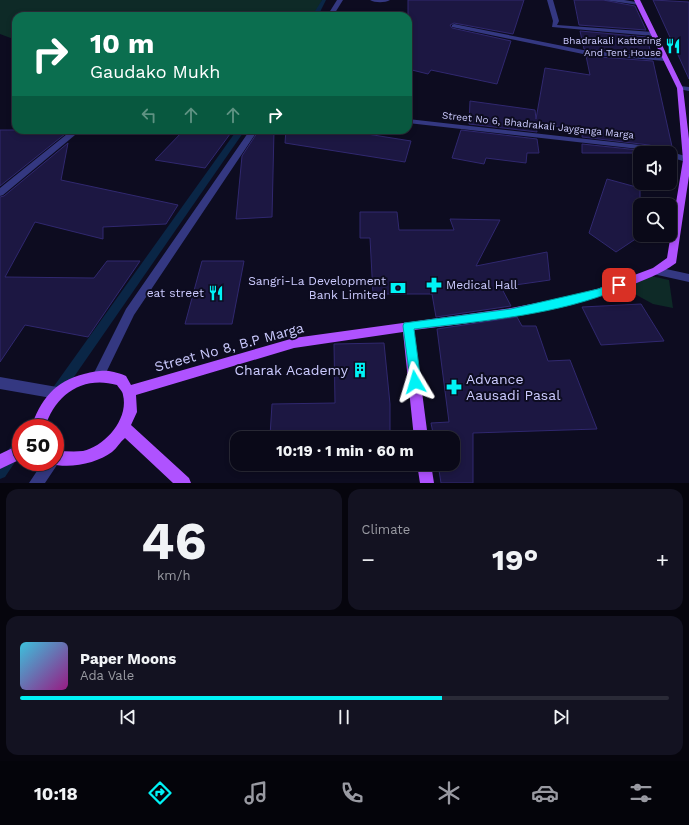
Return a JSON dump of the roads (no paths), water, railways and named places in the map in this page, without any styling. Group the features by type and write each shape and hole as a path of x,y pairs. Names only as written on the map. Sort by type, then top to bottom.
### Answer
{"main road":[{"path":"638,2 665,59 684,89"},
{"name":"Street No 8, B.P Marga","path":"130,390 294,343 408,326 511,313 599,293 657,271 672,260 688,160 684,89"},
{"path":"408,326 420,431"},
{"path":"40,419 47,405 57,394 71,384 86,378 100,375 113,376 123,382 130,390 132,402 130,415 124,428 114,440 100,451 85,458 64,459"},
{"path":"124,428 184,483"},
{"path":"0,462 12,456"},
{"path":"425,471 426,483"}],"street":[{"path":"332,12 340,0"},
{"path":"373,0 387,0"},
{"path":"550,0 556,21 554,26 653,34"},
{"path":"607,0 638,2"},
{"path":"454,26 582,52 665,59"},
{"name":"Street No 6, Bhadrakali Jayganga Marga","path":"412,122 633,146"},
{"path":"0,193 72,134"},
{"path":"100,375 130,312 251,134"},
{"path":"677,156 688,160"},
{"path":"657,271 689,278"},
{"path":"0,383 57,394"},
{"path":"36,483 45,471"}],"waterway":[{"path":"317,12 324,0"},
{"path":"56,393 238,134"},
{"path":"0,472 12,455"}],"place":[{"name":"Bhadrakali Kattering And Tent House","path":"673,46"},
{"name":"Medical Hall","path":"434,285"},
{"name":"Sangri-La Development Bank Limited","path":"398,288"},
{"name":"eat street","path":"216,293"},
{"name":"Charak Academy","path":"360,370"},
{"name":"Advance Aausadi Pasal","path":"454,387"}]}
